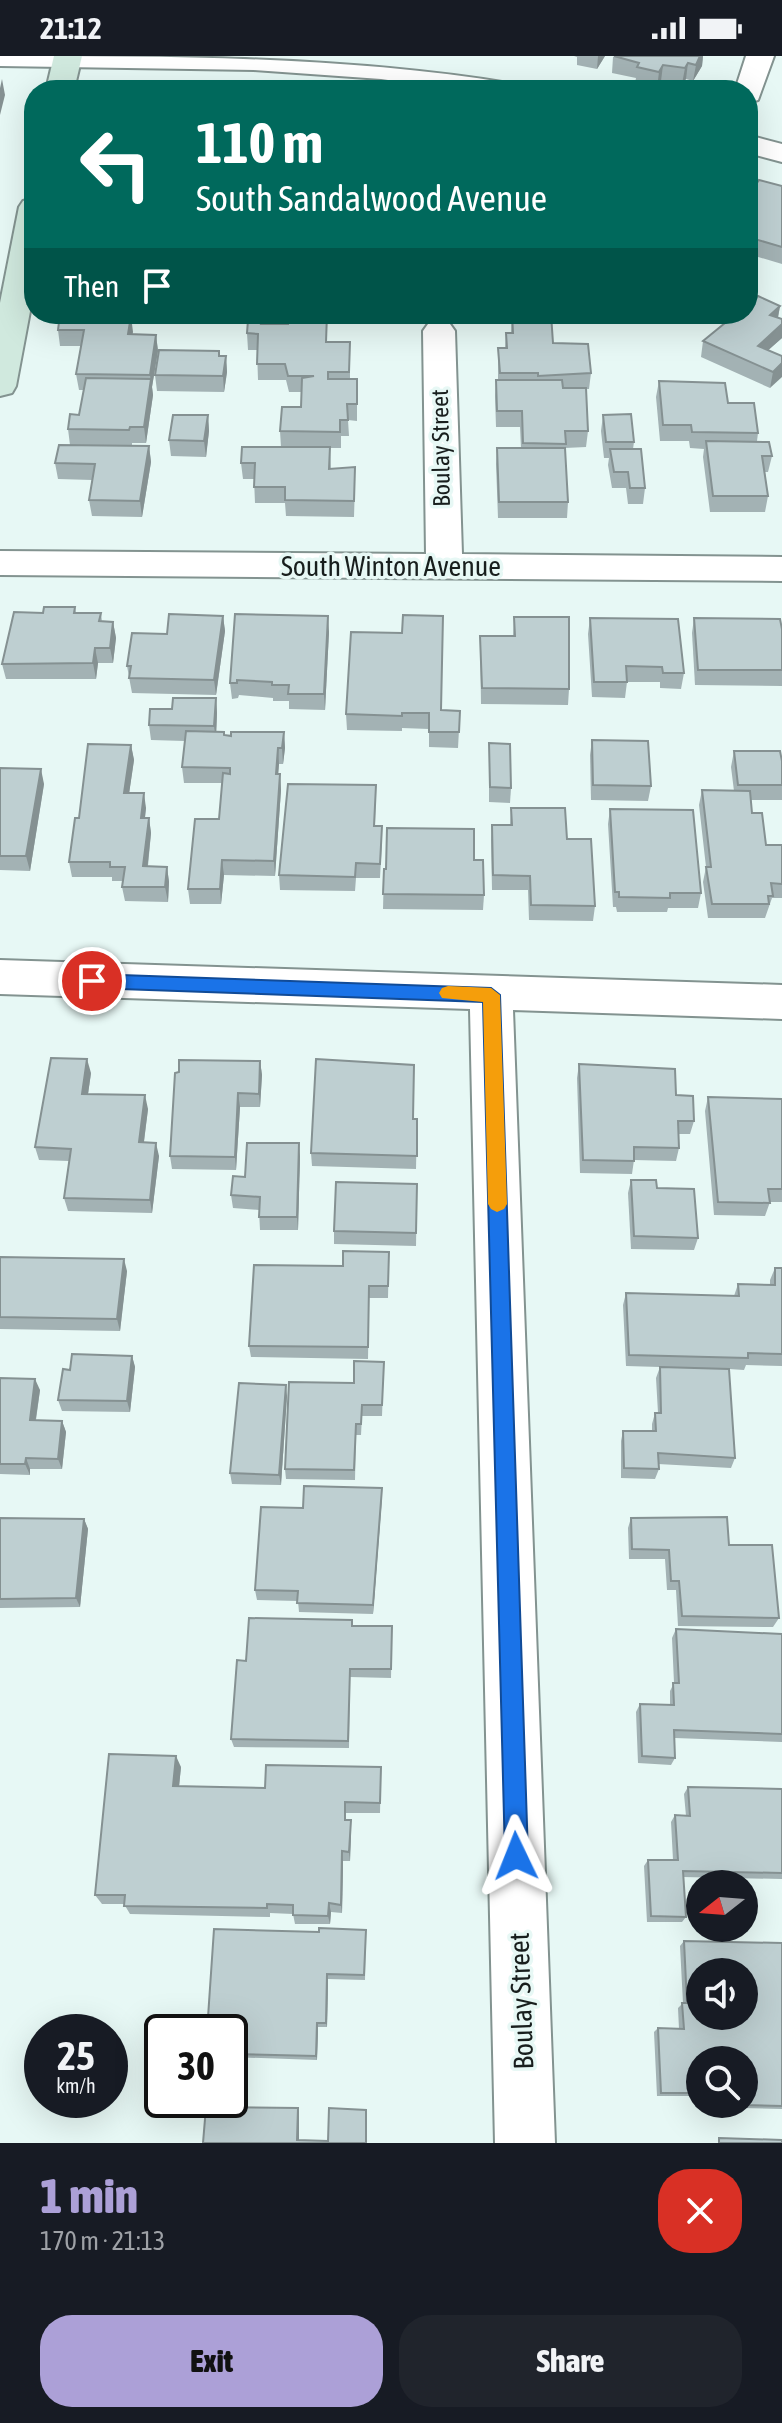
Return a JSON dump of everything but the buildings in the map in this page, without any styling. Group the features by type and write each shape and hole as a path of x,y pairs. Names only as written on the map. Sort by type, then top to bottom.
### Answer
{"street":[{"path":"752,80 760,56"},
{"path":"62,80 67,57"},
{"path":"0,58 264,61 461,80"},
{"path":"758,147 782,153"},
{"path":"0,386 10,274 24,235"},
{"name":"Boulay Street","path":"439,331 444,566"},
{"name":"South Winton Avenue","path":"0,563 782,569"},
{"path":"0,977 782,1002"},
{"name":"Boulay Street","path":"491,995 525,2143"}],"slow traffic":[{"path":"448,993 491,995 497,1204"}],"route":[{"path":"92,981 491,995 516,1856"}]}
